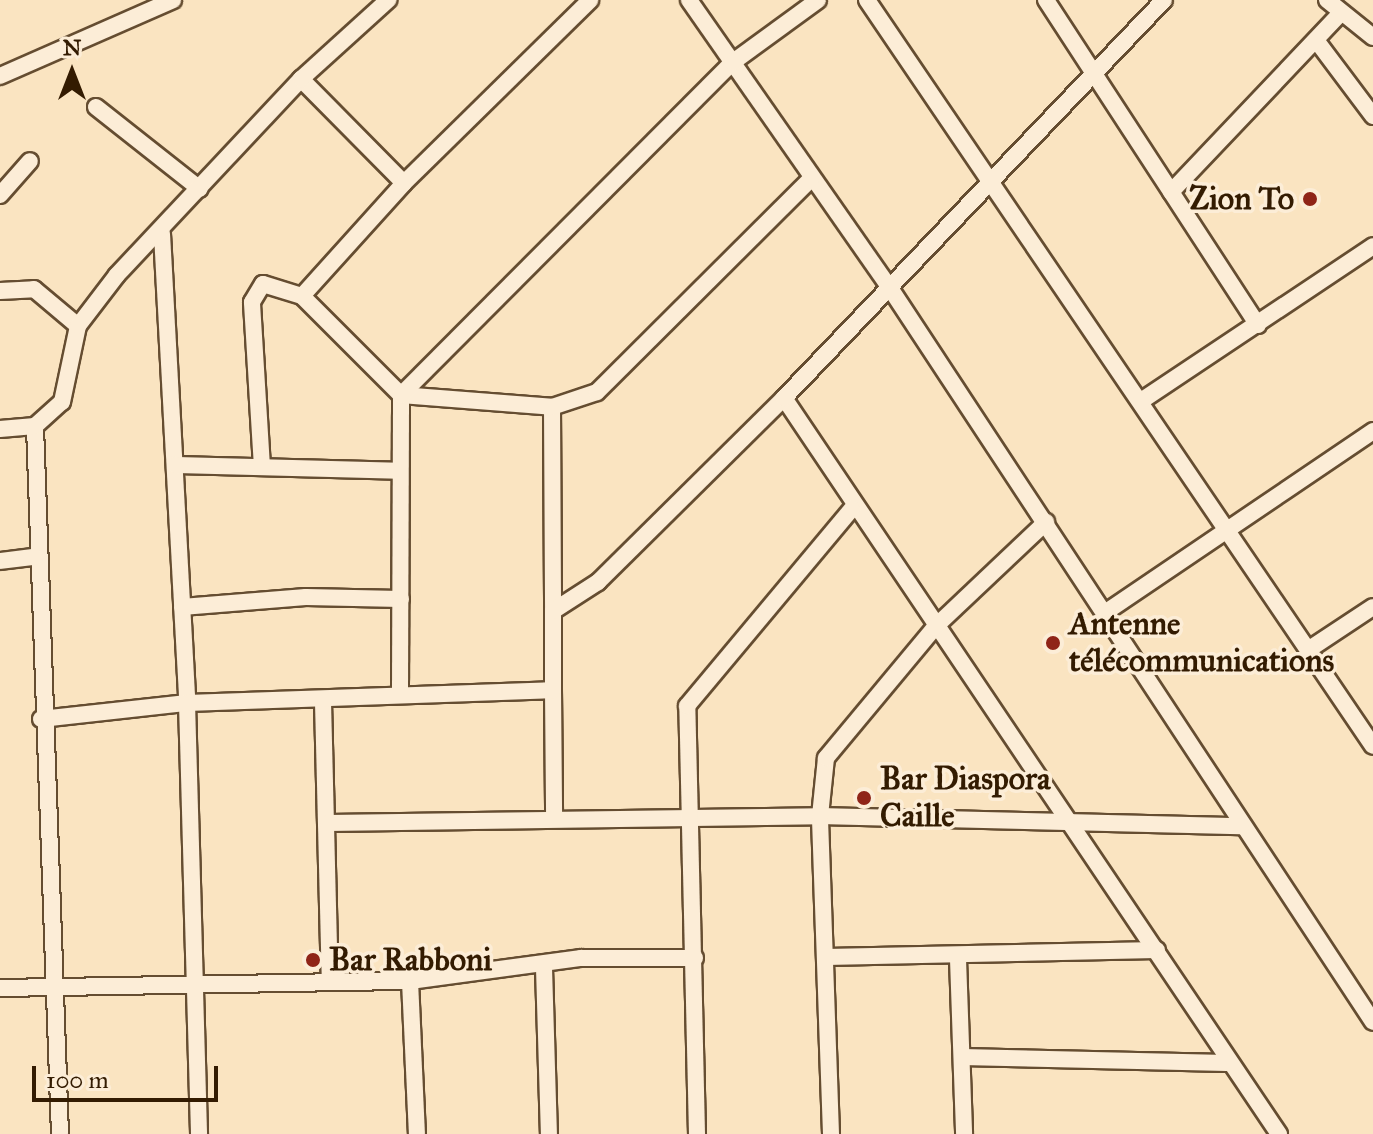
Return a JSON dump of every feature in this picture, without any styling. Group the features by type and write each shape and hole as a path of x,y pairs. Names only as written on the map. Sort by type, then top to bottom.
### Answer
{"street":[{"path":"0,76 173,0"},
{"path":"0,429 35,426 62,402 78,326 301,79 388,0"},
{"path":"302,296 404,183 590,0"},
{"path":"689,0 888,285 1106,612 1241,826 1373,1022"},
{"path":"400,693 401,395 733,62 818,0"},
{"path":"867,0 1311,648 1373,746"},
{"path":"1046,0 1258,325"},
{"path":"553,611 598,582 784,398 888,285 1164,0"},
{"path":"1327,0 1373,37"},
{"path":"1171,192 1341,13"},
{"path":"1316,40 1373,116"},
{"path":"301,79 404,183"},
{"path":"96,107 200,189"},
{"path":"0,195 30,161"},
{"path":"262,467 252,302 263,284 302,296 401,395 552,407 597,392 812,178"},
{"path":"162,234 187,703 199,1134"},
{"path":"1141,401 1373,246"},
{"path":"0,291 34,289 78,326"},
{"path":"784,398 852,509 1076,825 1227,1063 1279,1134"},
{"path":"552,407 554,817"},
{"path":"35,426 35,557 60,1134"},
{"path":"1106,612 1227,527 1373,431"},
{"path":"175,465 400,471"},
{"path":"697,1134 687,706 698,685 852,509"},
{"path":"831,1134 820,816 826,758 935,627 1046,522"},
{"path":"0,561 35,557"},
{"path":"182,607 401,599"},
{"path":"1311,648 1373,607"},
{"path":"41,719 187,703 323,702 400,693 553,690"},
{"path":"323,702 330,979"},
{"path":"328,823 554,817 820,816 1076,825 1241,826"},
{"path":"826,957 958,959 1157,950"},
{"path":"0,988 195,986 330,979 410,981 544,968 581,958 695,958"},
{"path":"958,959 964,1134"},
{"path":"544,968 549,1134"},
{"path":"410,981 417,1134"},
{"path":"962,1057 1227,1063"}],"place":[{"name":"Zion To","path":"1310,199"},
{"name":"Antenne télécommunications","path":"1053,643"},
{"name":"Bar Diaspora Caille","path":"864,798"},
{"name":"Bar Rabboni","path":"313,960"}]}
